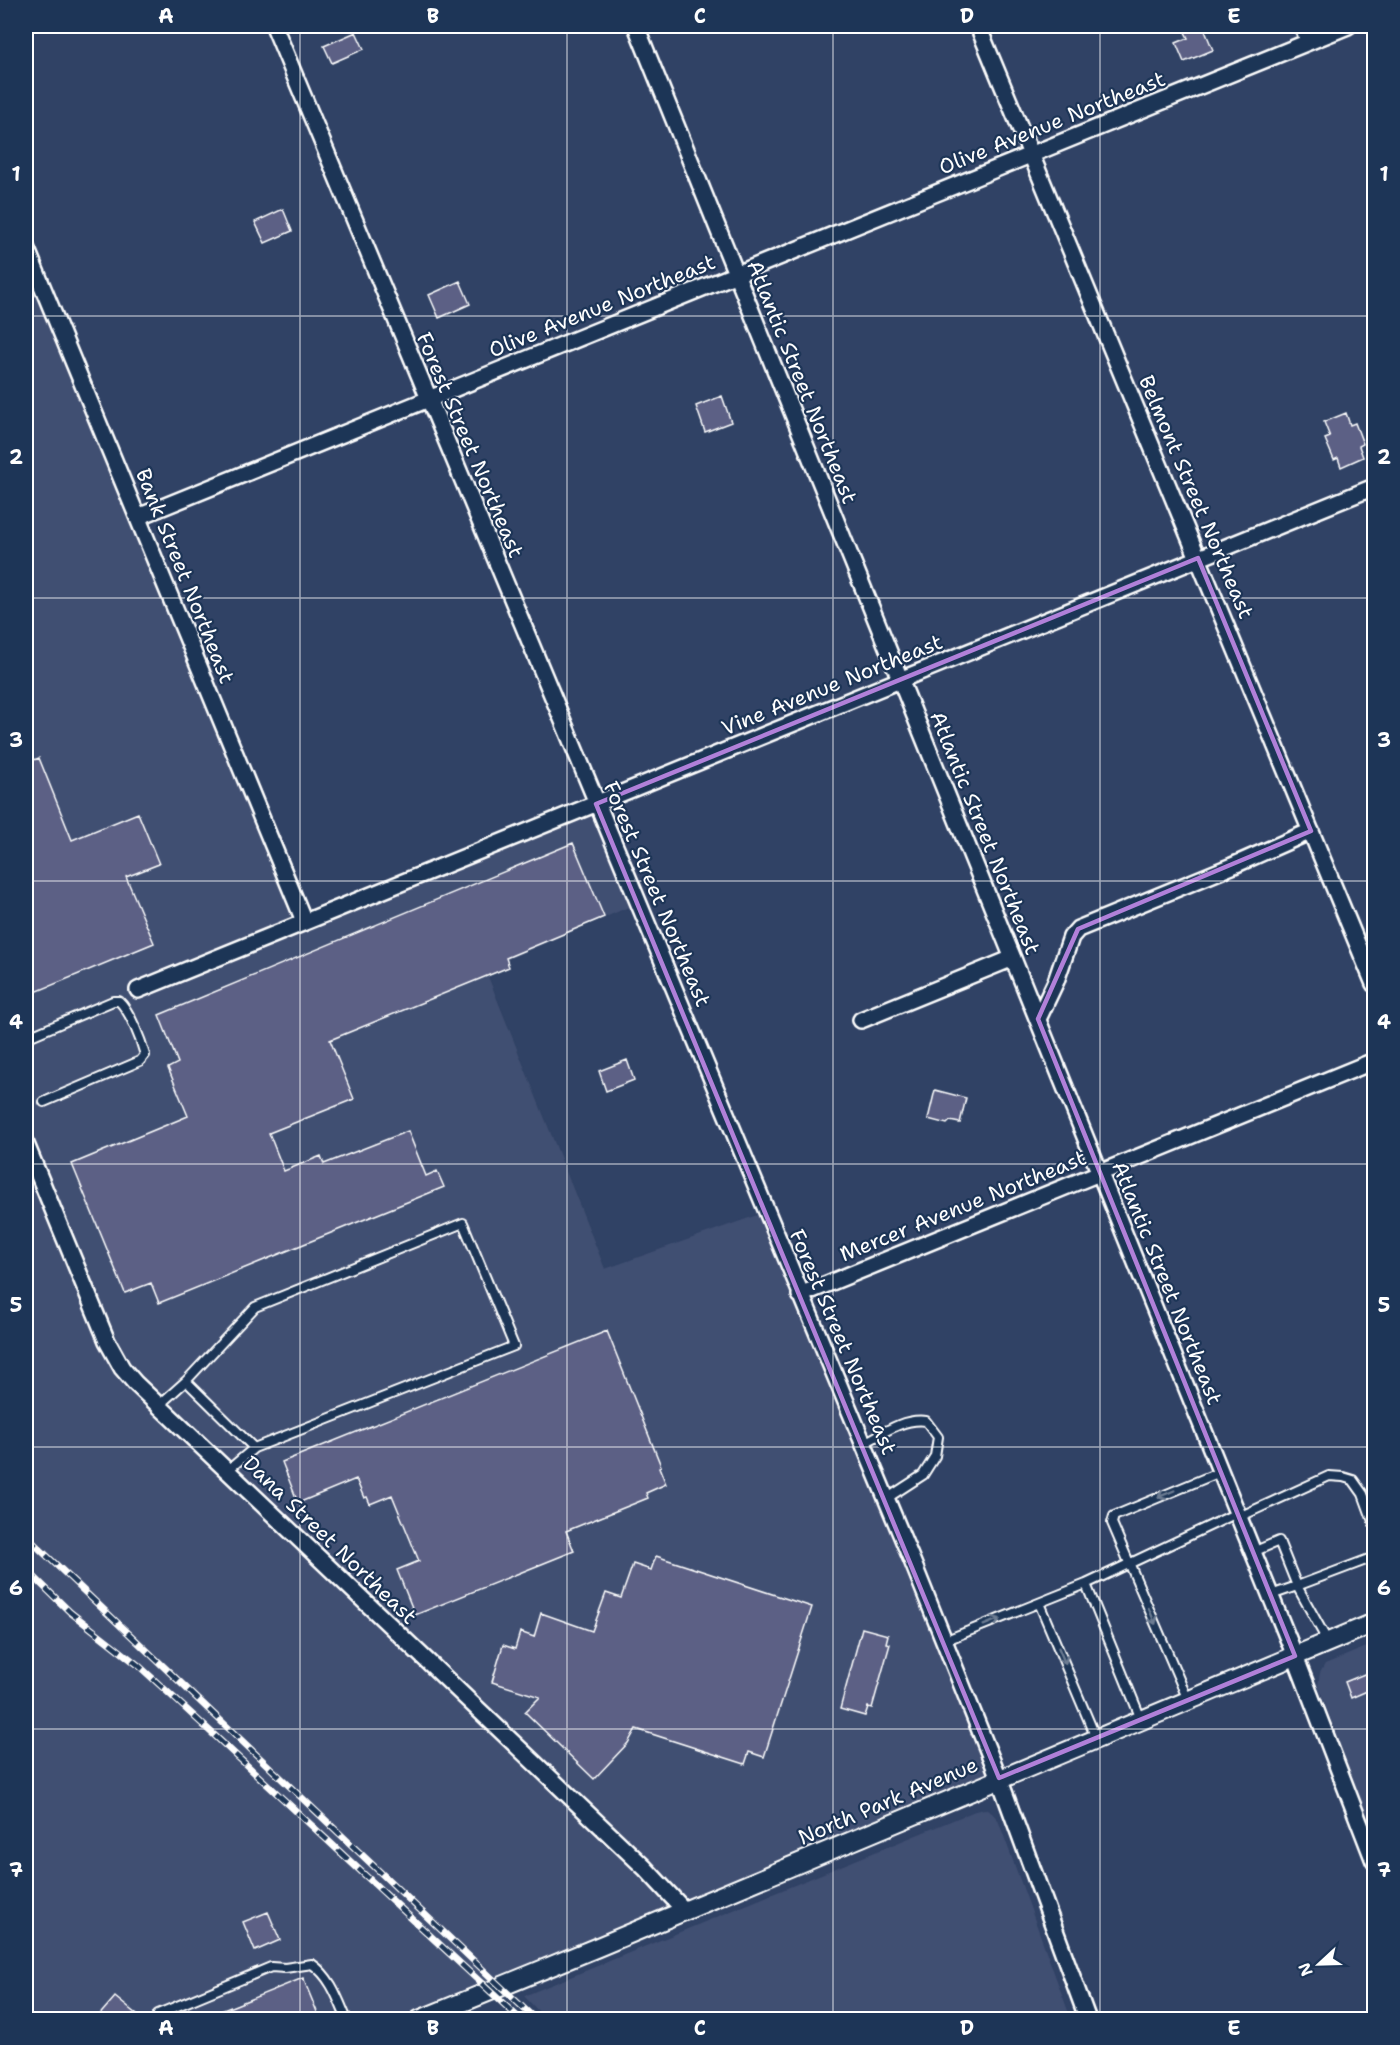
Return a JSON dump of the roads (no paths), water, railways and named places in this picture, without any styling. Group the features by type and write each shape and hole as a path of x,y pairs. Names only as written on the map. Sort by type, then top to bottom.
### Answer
{"street":[{"name":"Forest Street Northeast","path":"274,26 944,1641 999,1778 1088,2019"},
{"name":"Atlantic Street Northeast","path":"636,26 1271,1595 1374,1861"},
{"name":"Belmont Street Northeast","path":"978,26 1374,984"},
{"path":"1303,26 1308,41"},
{"name":"Olive Avenue Northeast","path":"138,517 1348,26"},
{"name":"Bank Street Northeast","path":"26,247 304,921"},
{"name":"Vine Avenue Northeast","path":"138,990 1374,487"},
{"path":"1038,1019 1056,981 1071,937 1078,929 1233,866 1311,831"},
{"path":"861,1020 1013,958"},
{"name":"Mercer Avenue Northeast","path":"800,1295 1374,1061"},
{"name":"Dana Street Northeast","path":"26,1144 113,1353 135,1383 645,1868 685,1911"},
{"name":"North Park Avenue","path":"419,2019 685,1911 1374,1623"}],"lane":[{"path":"26,1038 112,1001 119,1001 124,1006 143,1047 145,1055 140,1061 44,1102"},
{"path":"158,1406 186,1381 255,1307 463,1223 513,1346 254,1449 227,1471"},
{"path":"186,1381 254,1449"},
{"path":"863,1444 902,1423 915,1419 926,1421 938,1437 935,1456 923,1474 886,1499"},
{"path":"1188,1700 1112,1523 1114,1516 1220,1472"},
{"path":"944,1641 1086,1584 1129,1562 1329,1476 1353,1480 1363,1494 1374,1524"},
{"path":"1253,1552 1279,1541 1297,1586 1328,1642"},
{"path":"1271,1595 1374,1557"},
{"path":"1086,1584 1141,1719"},
{"path":"1039,1603 1096,1738"},
{"path":"158,2014 272,1967 285,1968 312,1964 329,1980 347,2019"}],"railway":[{"path":"26,1536 536,2020"},
{"path":"26,1569 70,1612 138,1665 521,2020"}]}
